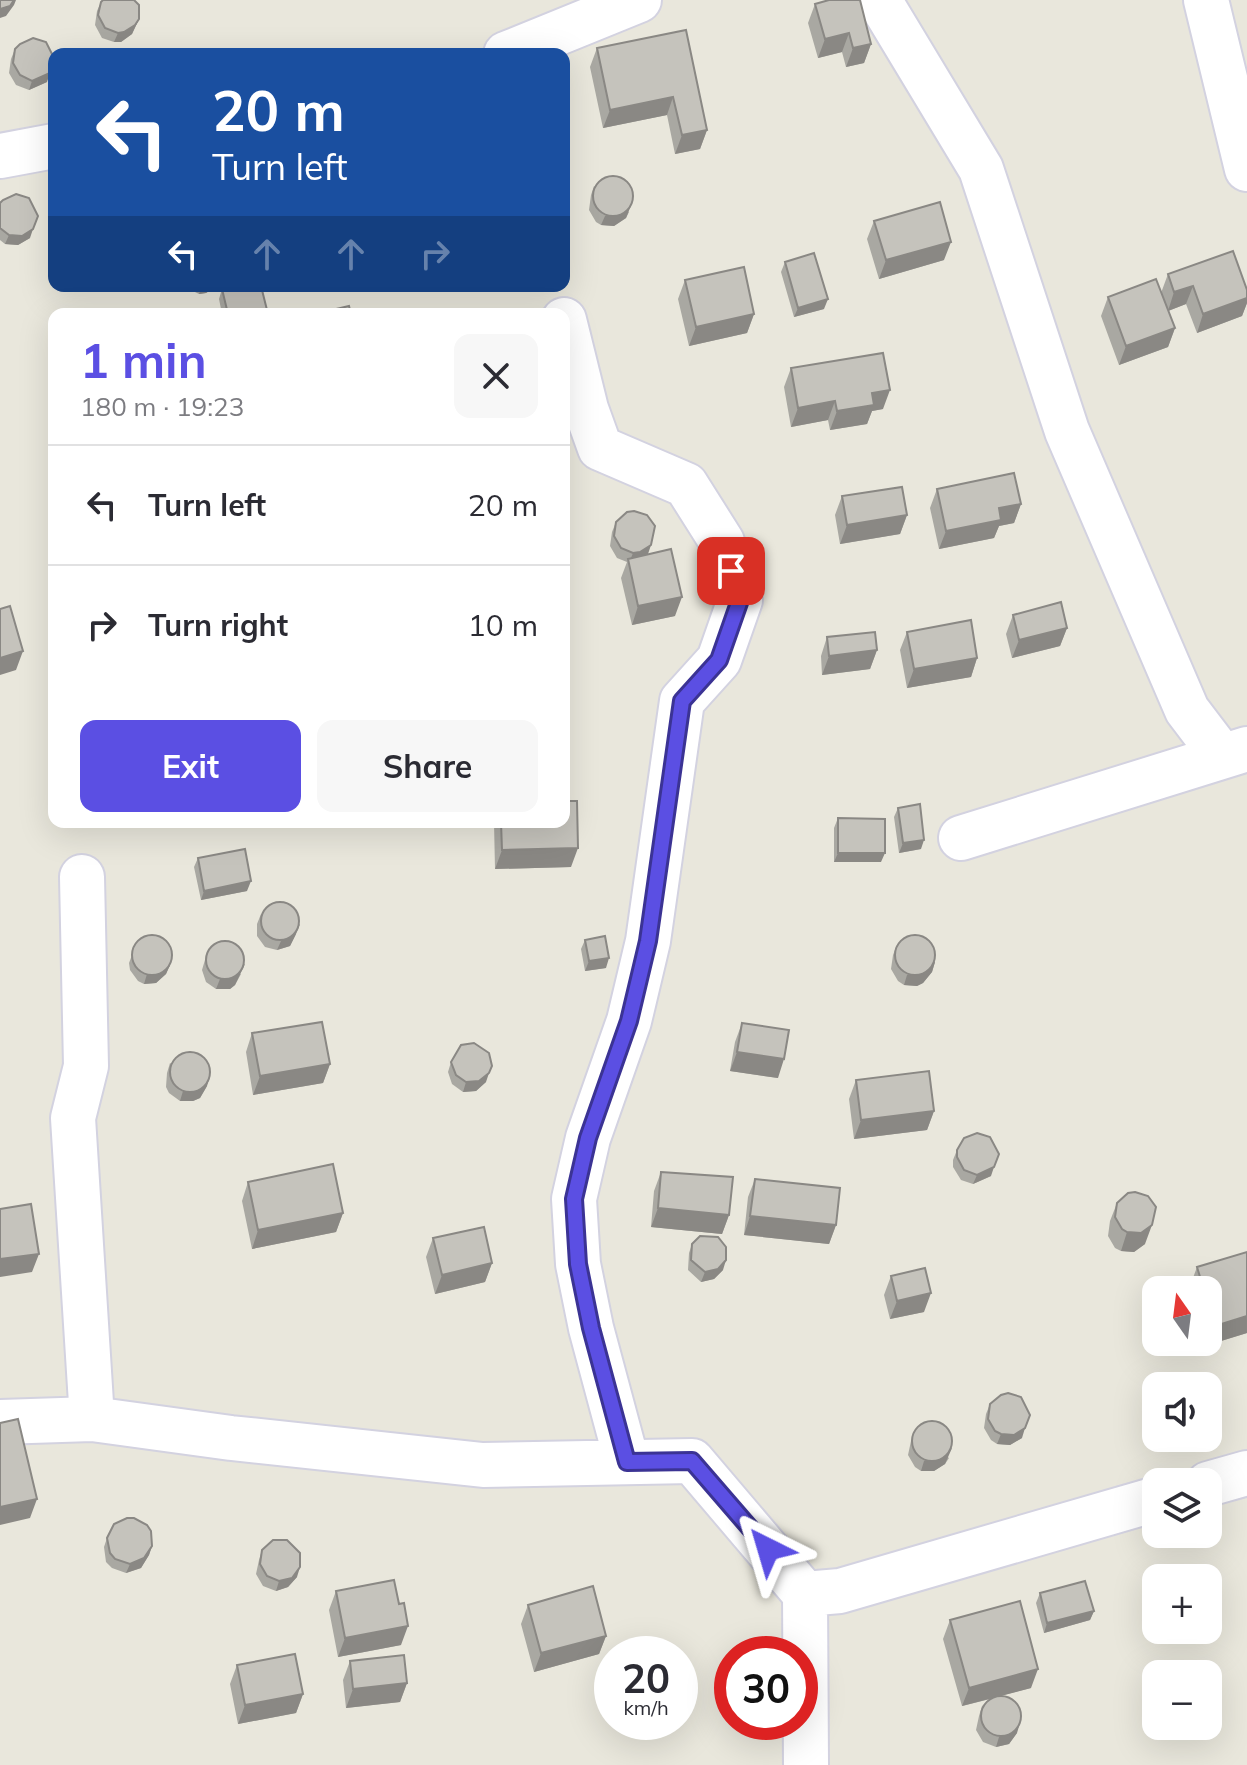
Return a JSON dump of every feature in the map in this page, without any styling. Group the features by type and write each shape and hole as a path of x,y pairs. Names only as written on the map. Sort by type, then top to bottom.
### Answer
{"street":[{"path":"521,48 639,0"},
{"path":"879,0 981,169 1067,431 1187,710 1234,753"},
{"path":"1206,0 1247,169"},
{"path":"0,156 48,147"},
{"path":"570,345 586,409 600,448 686,485 722,542 740,600 719,660 682,701 648,941 629,1021 588,1138 574,1199 580,1276 627,1462"},
{"path":"961,838 1234,753"},
{"path":"82,877 86,1066 73,1118 92,1419"},
{"path":"0,1422 92,1419 231,1438 483,1465 692,1461 805,1594 806,1765"},
{"path":"1222,1480 1247,1473"},
{"path":"805,1594 840,1591 1142,1503"}],"building":[{"path":"0,0 14,0 10,6 0,9"},
{"path":"103,0 134,0 139,5 139,19 124,32 105,28 98,15"},
{"path":"829,0 860,0 871,44 853,48 849,33 825,39 815,4"},
{"path":"686,30 707,130 682,135 673,97 610,110 597,48"},
{"path":"33,38 46,42 49,48 48,74 32,81 20,75 13,63 15,49"},
{"path":"613,176 627,182 633,196 627,210 613,216 599,210 593,196 599,182"},
{"path":"16,194 29,198 38,216 33,229 22,236 9,235 0,228 0,203"},
{"path":"940,202 951,242 886,260 874,221"},
{"path":"1233,251 1247,298 1203,314 1193,286 1174,292 1168,274"},
{"path":"814,253 828,299 798,308 785,262"},
{"path":"744,267 754,314 696,327 685,280"},
{"path":"1156,279 1175,328 1126,346 1108,297"},
{"path":"223,292 262,292 266,308 227,308"},
{"path":"883,353 890,390 872,393 874,405 837,411 835,401 798,408 791,368"},
{"path":"1014,473 1021,504 999,508 1001,520 946,531 937,489"},
{"path":"902,487 907,515 847,525 842,496"},
{"path":"627,512 647,515 655,526 651,545 633,553 621,548 614,536 616,522"},
{"path":"671,549 682,597 638,606 628,559"},
{"path":"1061,602 1067,628 1019,640 1013,615"},
{"path":"10,606 23,651 0,658 0,609"},
{"path":"971,620 977,658 914,669 907,632"},
{"path":"875,632 877,650 829,656 827,637"},
{"path":"570,801 577,801 578,848 502,850 501,828 570,828"},
{"path":"920,804 924,840 903,843 898,808"},
{"path":"838,818 885,819 885,853 838,853"},
{"path":"245,849 251,881 204,891 198,858"},
{"path":"280,902 294,907 299,921 294,935 280,940 266,935 261,921 266,907"},
{"path":"152,935 166,941 172,955 166,969 152,975 138,969 132,955 138,941"},
{"path":"915,935 929,941 935,955 929,969 915,975 901,969 895,955 901,941"},
{"path":"605,936 609,958 589,961 585,940"},
{"path":"225,941 239,946 244,960 239,974 225,979 211,974 206,960 211,946"},
{"path":"322,1022 330,1064 260,1076 252,1033"},
{"path":"742,1023 789,1030 784,1059 737,1052"},
{"path":"474,1043 489,1053 492,1066 479,1081 466,1082 456,1075 451,1062 461,1045"},
{"path":"190,1052 204,1058 210,1072 204,1086 190,1092 176,1086 170,1072 176,1058"},
{"path":"929,1071 934,1111 861,1120 856,1080"},
{"path":"977,1133 990,1137 999,1154 994,1167 977,1175 964,1170 957,1150 964,1138"},
{"path":"333,1164 343,1213 258,1230 248,1182"},
{"path":"661,1172 733,1177 729,1215 658,1208"},
{"path":"755,1179 840,1188 836,1225 750,1216"},
{"path":"1128,1193 1148,1196 1156,1207 1152,1225 1141,1233 1122,1229 1115,1217 1117,1203"},
{"path":"31,1204 39,1254 0,1259 0,1209"},
{"path":"484,1227 492,1263 442,1275 433,1238"},
{"path":"700,1236 718,1237 726,1247 726,1260 718,1269 705,1272 691,1260 692,1244"},
{"path":"1247,1252 1247,1316 1222,1324 1222,1276 1200,1276 1197,1267"},
{"path":"925,1268 931,1293 897,1301 891,1276"},
{"path":"1008,1393 1021,1397 1030,1415 1025,1428 1014,1435 995,1431 988,1419 990,1404"},
{"path":"18,1419 37,1499 0,1507 0,1423"},
{"path":"932,1421 946,1427 952,1441 946,1455 932,1461 918,1455 912,1441 918,1427"},
{"path":"127,1518 147,1525 151,1531 152,1546 144,1558 130,1564 115,1559 110,1553 107,1538 114,1524"},
{"path":"273,1540 287,1540 300,1553 300,1567 292,1578 279,1581 267,1576 260,1564 262,1550"},
{"path":"394,1580 399,1604 404,1603 408,1626 345,1638 336,1591"},
{"path":"1085,1581 1094,1611 1047,1623 1040,1593"},
{"path":"593,1586 606,1636 594,1636 594,1639 541,1653 528,1605"},
{"path":"1020,1601 1038,1669 969,1688 950,1620"},
{"path":"295,1654 303,1694 245,1705 237,1665"},
{"path":"404,1655 407,1683 353,1689 350,1661"},
{"path":"1001,1696 1015,1702 1021,1716 1015,1730 1001,1736 987,1730 981,1716 987,1702"}],"route":[{"path":"731,571 740,600 719,660 682,701 648,941 629,1021 588,1138 574,1199 578,1264 591,1328 627,1462 692,1461 768,1549"}]}
